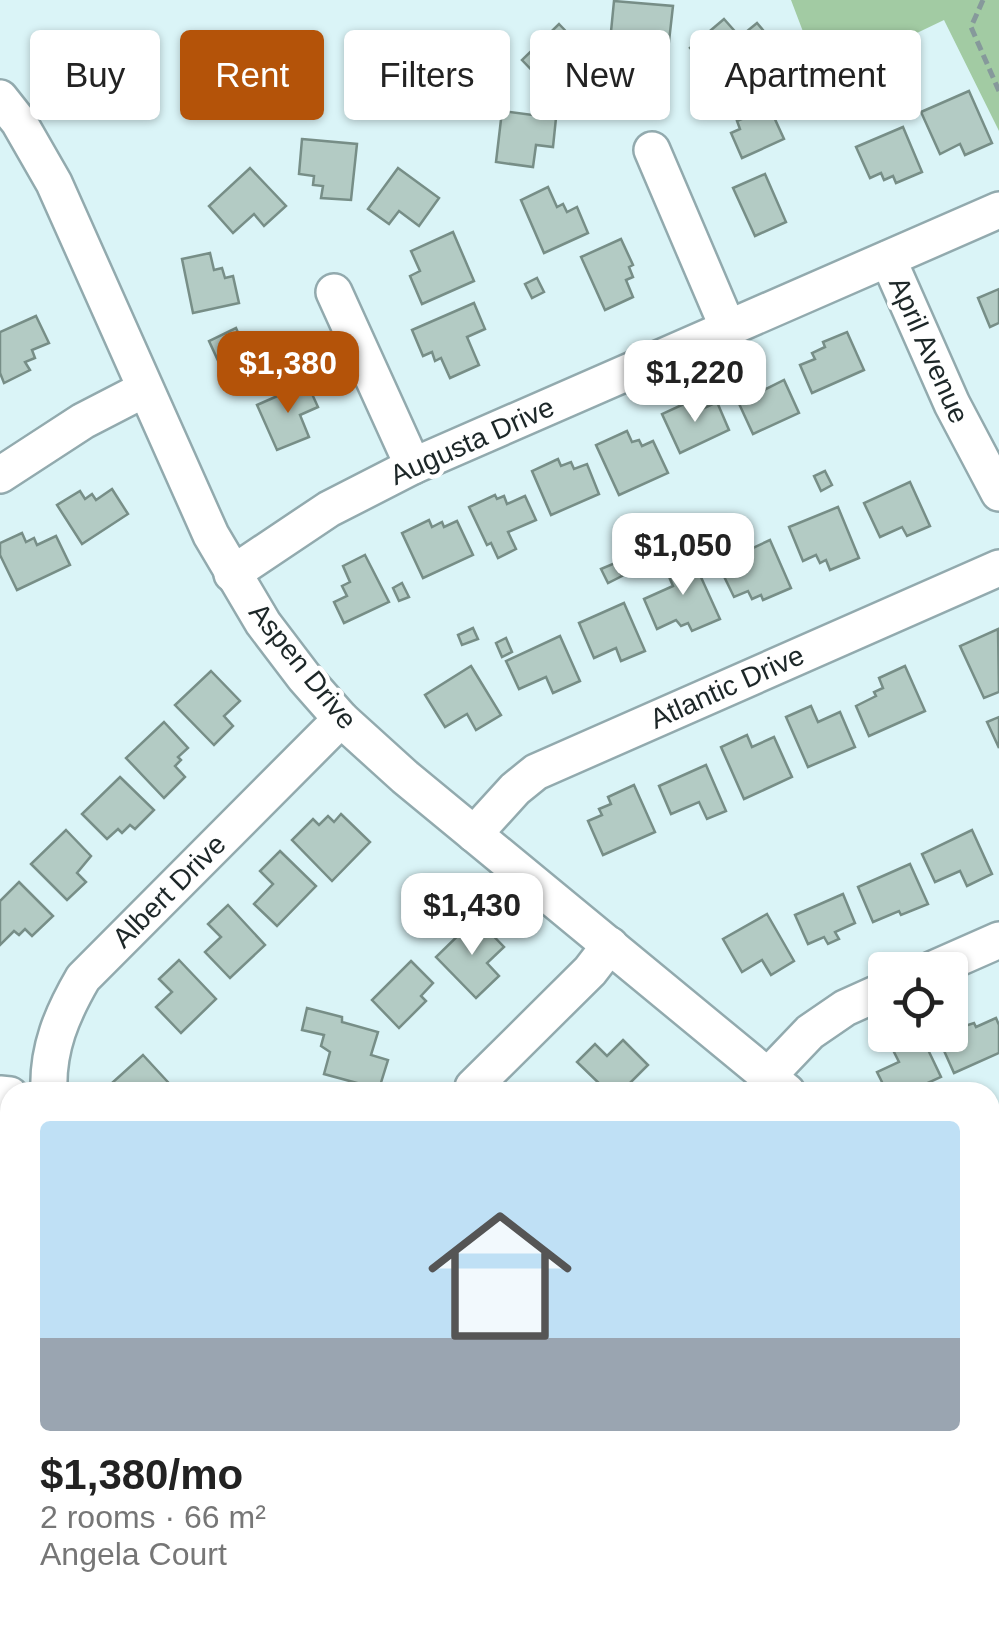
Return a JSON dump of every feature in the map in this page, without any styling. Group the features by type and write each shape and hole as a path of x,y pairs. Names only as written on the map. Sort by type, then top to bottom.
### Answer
{"street":[{"name":"Aspen Drive","path":"0,98 19,122 54,184 211,536 262,623 304,677 404,777 776,1082"},
{"path":"652,150 728,328"},
{"name":"Augusta Drive","path":"232,574 330,510 413,466 999,210"},
{"name":"April Avenue","path":"888,259 952,404 999,494"},
{"path":"334,292 413,466"},
{"path":"0,475 83,421 145,388"},
{"name":"Atlantic Drive","path":"474,834 536,772 999,568"},
{"name":"Albert Drive","path":"47,1082 57,1030 65,1008 84,978 341,718"},
{"path":"968,954 999,940"},
{"path":"478,1082 590,971 610,945"},
{"path":"779,1082 810,1032 868,998"}],"path":[{"path":"983,0 971,27 999,91"}],"green space":[{"path":"791,0 999,0 999,131 944,20 921,31 802,30"}],"building":[{"path":"614,1 673,6 670,32 611,30"},
{"path":"724,19 734,30 711,30"},
{"path":"530,52 530,68 522,60"},
{"path":"969,91 992,143 965,155 960,144 940,154 921,112"},
{"path":"510,112 530,115 530,120 556,120 553,147 536,145 533,167 496,162 501,120 510,120"},
{"path":"775,120 784,139 742,158 731,133 740,129 737,121"},
{"path":"903,127 922,172 896,183 893,176 884,180 881,173 870,178 856,147"},
{"path":"302,139 357,144 351,200 321,198 323,186 313,185 314,176 299,174"},
{"path":"250,168 286,206 264,226 254,214 233,233 209,206"},
{"path":"398,168 439,198 419,226 399,211 389,224 368,209"},
{"path":"765,174 786,222 755,236 733,188"},
{"path":"548,187 557,207 563,204 567,212 577,207 588,233 544,253 521,200"},
{"path":"453,232 474,281 422,304 410,276 420,271 411,251"},
{"path":"621,239 633,265 629,267 633,277 626,280 633,297 605,310 581,257"},
{"path":"210,253 214,270 222,268 225,278 233,276 239,303 193,313 182,259"},
{"path":"537,278 544,292 532,298 525,284"},
{"path":"999,289 999,323 990,327 978,298"},
{"path":"474,303 485,329 467,337 479,365 450,378 441,358 435,361 432,352 423,356 412,330"},
{"path":"36,316 49,343 32,350 35,358 25,362 30,370 4,383 0,373 0,332"},
{"path":"236,328 243,344 251,341 256,350 264,346 275,371 232,391 209,341"},
{"path":"847,332 864,370 812,393 800,365 815,359 812,353 825,347 823,342"},
{"path":"753,372 762,391 784,380 799,413 753,434 729,382"},
{"path":"307,383 318,407 300,415 309,437 277,450 257,405"},
{"path":"717,402 729,430 680,453 662,414 686,403 691,414"},
{"path":"627,431 632,442 639,440 642,446 653,441 668,473 619,495 596,445"},
{"path":"558,459 561,466 571,462 574,469 587,464 599,494 551,515 532,471"},
{"path":"825,471 832,485 821,491 814,476"},
{"path":"910,482 930,526 907,536 902,527 880,537 864,503"},
{"path":"112,489 128,514 82,544 57,505 80,491 85,499 92,494 96,500"},
{"path":"495,495 497,499 504,496 507,504 525,496 536,520 508,532 516,549 498,558 491,543 487,545 469,507"},
{"path":"838,507 859,558 830,570 826,560 820,563 816,555 803,561 789,527"},
{"path":"429,520 432,527 457,521 473,555 423,578 402,533"},
{"path":"22,533 26,542 34,538 37,545 56,536 70,565 17,590 0,555 0,543"},
{"path":"770,540 791,588 763,600 761,595 752,599 748,591 734,597 718,564"},
{"path":"690,553 720,619 692,631 688,623 681,626 676,620 657,629 644,599 673,586 664,565"},
{"path":"365,555 389,602 344,623 334,602 347,596 342,586 350,582 343,566"},
{"path":"615,563 622,576 608,583 601,569"},
{"path":"402,583 409,597 399,601 393,588"},
{"path":"624,603 645,651 621,661 616,648 594,658 579,623"},
{"path":"473,628 478,639 462,645 458,635"},
{"path":"998,629 999,692 984,698 960,646"},
{"path":"560,636 580,681 553,693 546,677 519,689 506,661"},
{"path":"506,638 512,652 502,657 496,643"},
{"path":"471,666 501,715 476,730 467,714 445,727 425,695"},
{"path":"905,666 925,711 869,736 856,706 883,688 879,678"},
{"path":"211,671 240,701 224,716 233,726 214,745 175,705"},
{"path":"811,706 818,722 840,712 855,747 808,767 786,717"},
{"path":"999,717 999,748 987,722"},
{"path":"164,722 188,748 175,766 185,777 164,798 126,758"},
{"path":"747,735 752,747 774,737 792,777 744,799 721,747"},
{"path":"706,765 726,811 707,819 699,802 671,814 659,786"},
{"path":"120,777 154,810 135,829 130,825 122,833 118,829 107,839 82,814"},
{"path":"634,785 655,832 603,855 588,821 602,815 599,809 611,804 608,797"},
{"path":"341,814 370,842 332,881 292,840 313,819 319,825 328,816 334,822"},
{"path":"66,830 91,856 77,873 86,882 67,900 31,864"},
{"path":"972,830 992,874 967,886 960,871 935,882 922,854"},
{"path":"280,851 316,886 277,926 254,904 273,884 260,871"},
{"path":"910,864 928,904 873,922 858,887"},
{"path":"19,882 53,916 32,936 25,929 19,935 14,931 0,945 0,901"},
{"path":"843,894 855,923 835,932 839,939 828,944 824,937 808,944 795,915"},
{"path":"228,905 265,945 230,978 205,952 221,937 208,924"},
{"path":"767,914 794,961 771,975 762,960 742,972 723,939"},
{"path":"476,918 504,947 487,963 499,976 476,998 436,957"},
{"path":"179,960 216,999 181,1033 156,1007 172,992 159,979"},
{"path":"411,961 433,983 421,996 426,1001 399,1028 372,1000"},
{"path":"307,1008 378,1032 371,1055 388,1060 381,1082 353,1082 324,1074 330,1052 321,1046 324,1035 302,1030"},
{"path":"996,1018 999,1053 954,1073 945,1052 968,1052 968,1025 974,1023 976,1027"},
{"path":"623,1040 648,1065 631,1082 598,1082 577,1062 595,1044 607,1056"},
{"path":"894,1052 929,1052 941,1077 930,1082 882,1082 877,1072 899,1062"},
{"path":"143,1055 168,1082 113,1082"}]}
